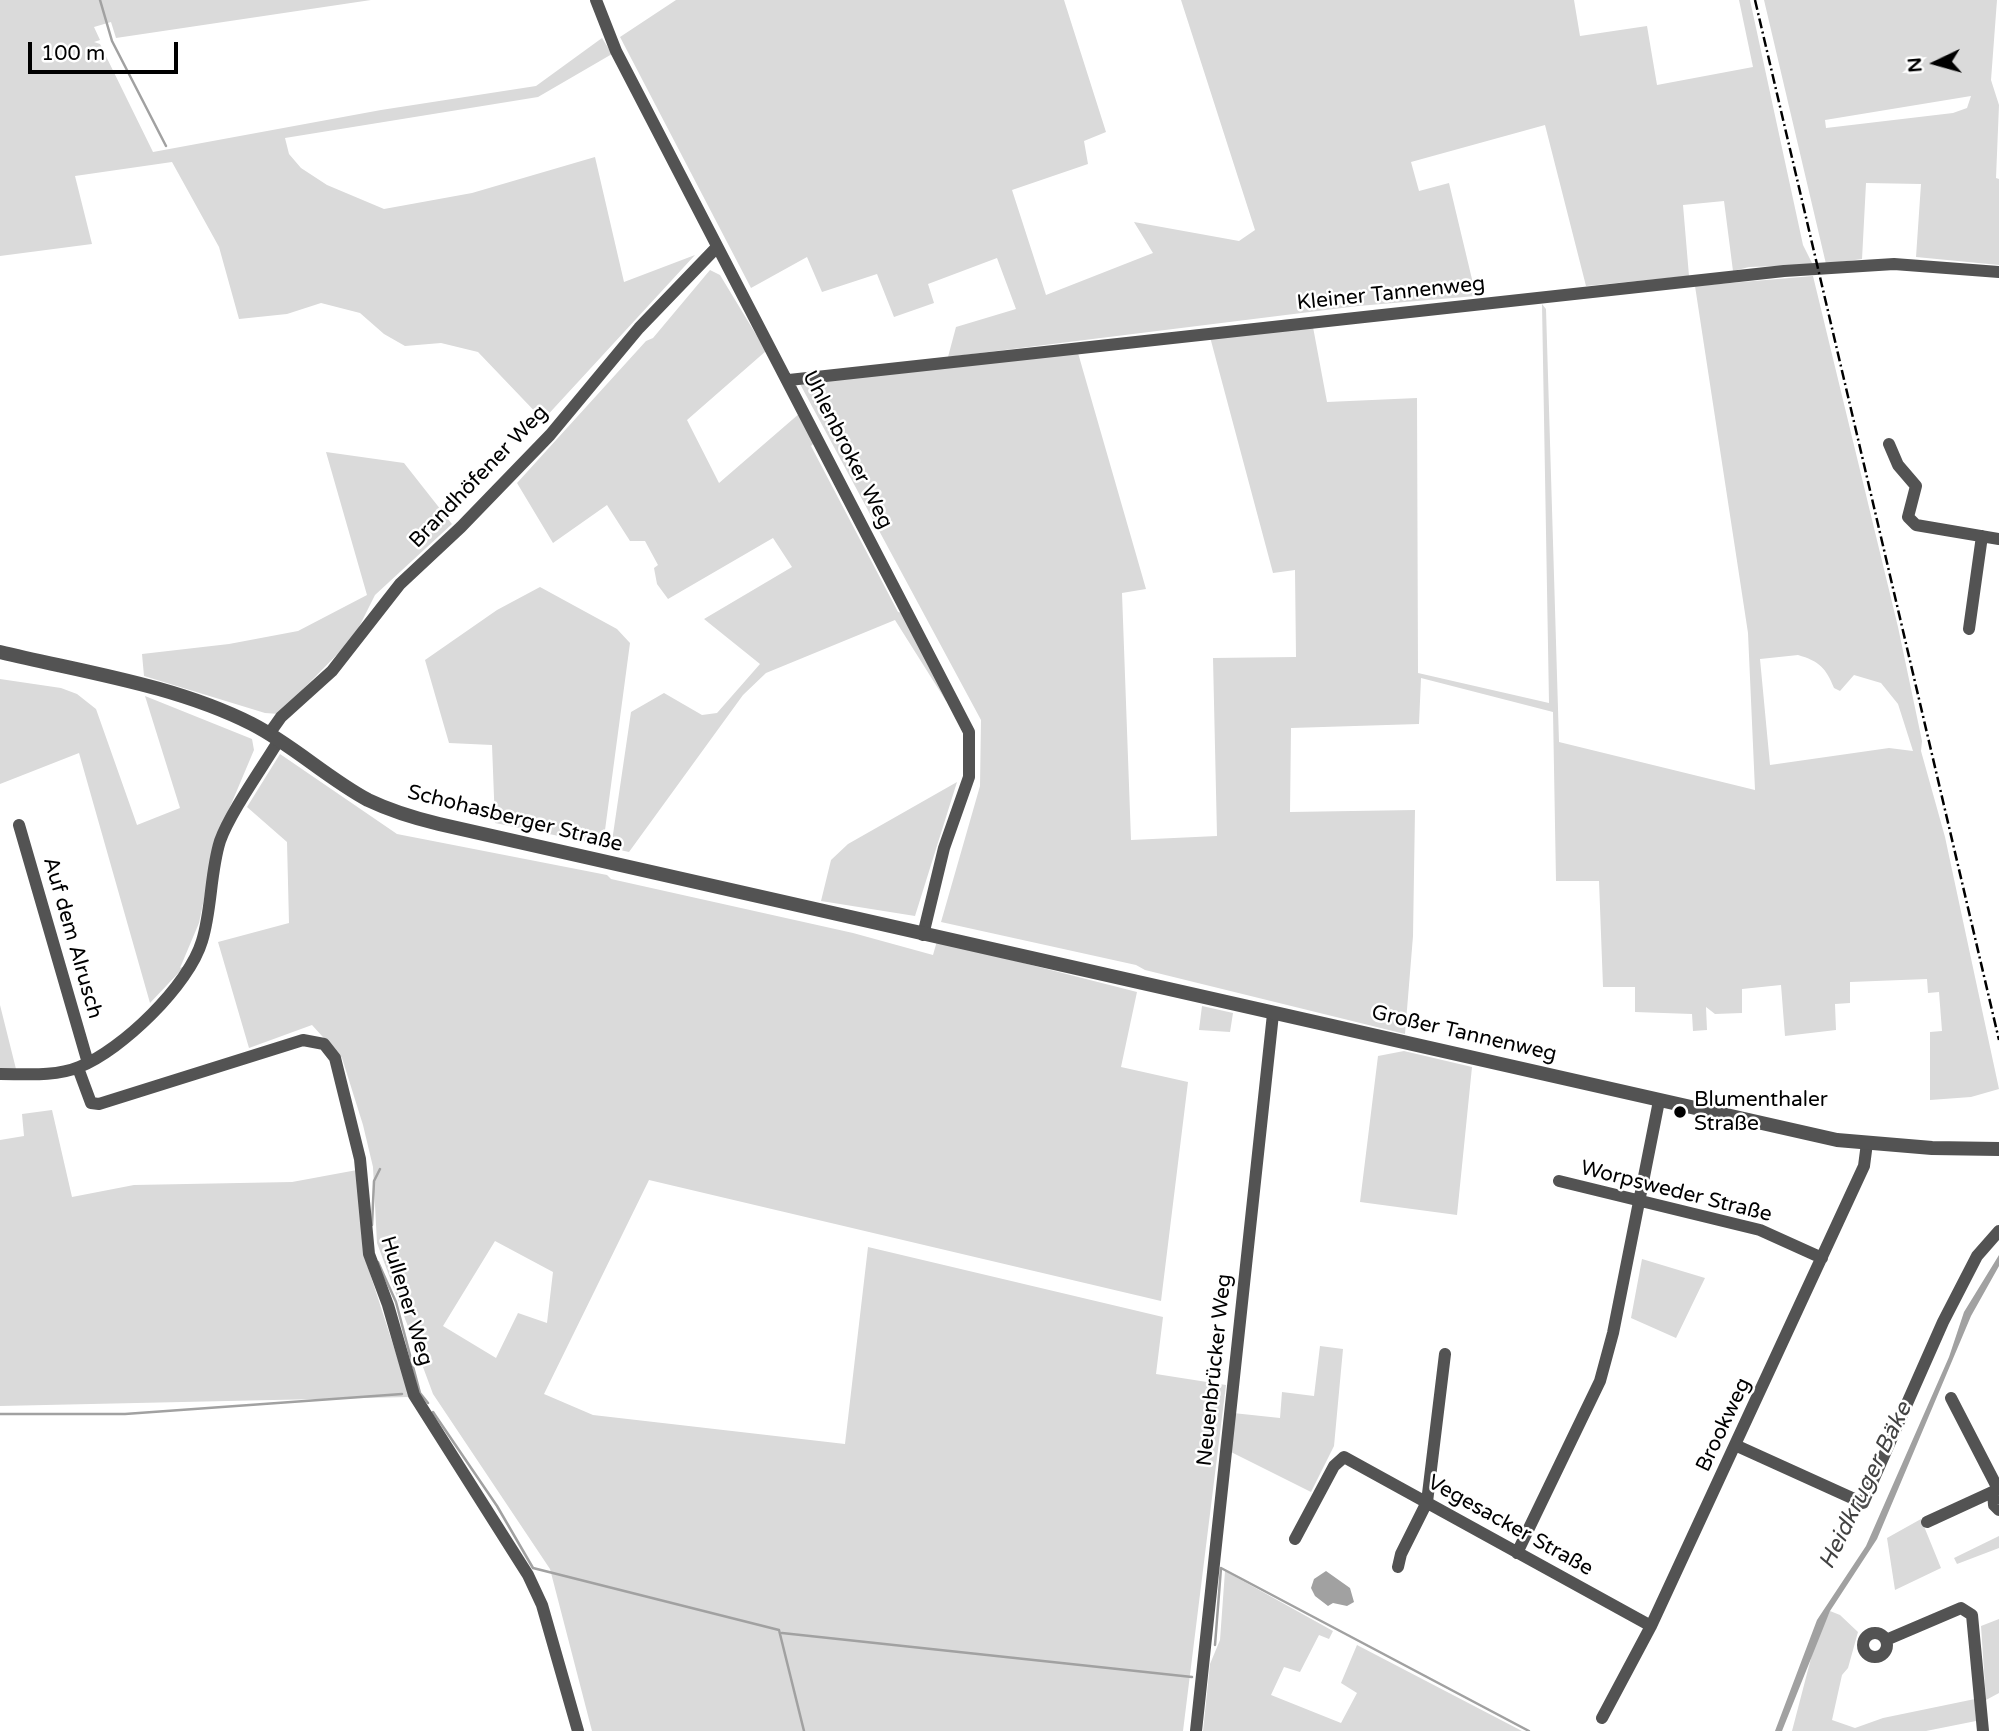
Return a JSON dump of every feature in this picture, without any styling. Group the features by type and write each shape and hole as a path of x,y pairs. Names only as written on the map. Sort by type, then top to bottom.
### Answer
{"street":[{"name":"Uhlenbroker Weg","path":"596,0 616,51 789,380 969,732 969,777 944,848 923,935"},
{"name":"Brandhöfener Weg","path":"83,1065 148,1017 189,971 202,942 220,841 274,737 281,717 332,671 400,584 461,527 550,435 639,328 717,247"},
{"name":"Kleiner Tannenweg","path":"789,380 1784,271 1894,264 1999,272"},
{"path":"1889,444 1898,465 1916,486 1908,514 1910,520 1916,525 1999,539"},
{"path":"1969,629 1982,536"},
{"name":"Schohasberger Straße","path":"0,652 179,696 220,710 274,737 366,799 401,815 923,935"},
{"name":"Auf dem Alrusch","path":"19,825 83,1065"},
{"name":"Großer Tannenweg","path":"923,935 1837,1140 1999,1149"},
{"name":"Neuenbrücker Weg","path":"1196,1731 1273,1014"},
{"name":"Hullener Weg","path":"83,1065 86,1097 91,1103 99,1104 303,1040 324,1044 335,1058 360,1159 367,1247 388,1306 414,1395 528,1575 542,1605 578,1731"},
{"path":"0,1074 58,1072 83,1065"},
{"path":"1517,1553 1600,1381 1613,1333 1659,1101"},
{"name":"Brookweg","path":"1602,1718 1651,1626 1822,1258 1864,1166 1867,1143"},
{"name":"Worpsweder Straße","path":"1559,1181 1760,1230 1822,1258"},
{"path":"1735,1445 1863,1503 1943,1322 1977,1256 1999,1231"},
{"path":"1398,1567 1401,1553 1427,1502 1445,1354"},
{"path":"1951,1398 1997,1490 1994,1505 1999,1510"},
{"name":"Vegesacker Straße","path":"1295,1539 1334,1466 1344,1457 1651,1626"},
{"path":"1927,1522 1997,1490"},
{"path":"1886,1640 1961,1608 1972,1615 1983,1731"}],"shaded area":[{"path":"0,0 371,0 116,38 111,22 94,27 100,40 94,42 100,44 153,152 381,110 536,86 602,38 612,54 538,97 285,138 289,154 301,168 327,185 384,209 472,193 595,157 624,282 695,255 543,420 478,352 441,343 405,346 384,334 360,313 321,303 287,314 239,319 219,247 172,162 75,176 92,244 0,256"},
{"path":"676,0 1064,0 1106,132 1084,141 1088,164 1012,190 1046,295 1153,253 1134,222 1239,241 1255,230 1181,0 1574,0 1580,36 1647,26 1657,85 1753,67 1739,0 1750,0 1803,245 1813,265 1749,267 1733,271 1724,201 1683,205 1689,276 1586,286 1545,125 1411,162 1419,191 1449,183 1476,296 1358,306 948,357 956,327 1016,309 997,258 928,284 934,303 894,317 877,274 822,292 807,257 751,288 620,37"},
{"path":"1764,0 1997,0 1991,80 1999,105 1996,178 1999,179 1999,265 1916,257 1921,184 1866,183 1862,259 1826,264","holes":["1971,96 1967,108 1953,113 1826,128 1825,120"]},
{"path":"710,270 720,275 766,351 687,420 719,483 800,413 815,442 811,446 898,612 908,614 948,700 946,701 895,620 766,673 743,695 629,852 611,848 631,712 664,693 702,715 717,713 760,664 704,619 792,567 773,538 668,599 657,584 654,568 658,565 645,541 630,541 607,505 553,543 517,483 646,341 653,338"},
{"path":"1813,276 1898,627 1922,741 1921,751 1945,837 1999,1089 1971,1097 1930,1100 1930,1032 1942,1031 1939,992 1928,993 1927,979 1850,982 1850,1003 1835,1004 1836,1030 1785,1036 1781,985 1742,989 1742,1013 1715,1014 1706,1007 1707,1030 1693,1031 1692,1014 1635,1012 1635,987 1603,987 1599,881 1556,881 1553,712 1421,678 1419,724 1291,728 1290,812 1415,810 1413,936 1405,1034 1145,970 1136,965 941,922 980,786 981,720 800,384 1078,353 1146,589 1122,593 1131,840 1217,836 1213,658 1296,657 1295,570 1273,573 1210,337 1313,327 1327,402 1417,398 1418,673 1549,703 1542,304 1546,309 1559,742 1755,790 1748,633 1695,286","holes":["1798,655 1821,666 1834,688 1840,691 1854,675 1881,683 1898,704 1913,751 1889,748 1770,765 1760,659"]},
{"path":"326,452 404,463 452,524 375,595 354,637 279,714 265,713 144,676 142,654 229,644 298,631 367,595"},
{"path":"540,587 617,629 630,643 603,845 495,823 492,745 449,743 425,660 497,610"},
{"path":"0,679 61,688 77,694 96,709 137,825 180,808 145,696 252,739 254,750 216,840 199,923 180,968 185,966 150,1003 79,753 0,784"},
{"path":"280,754 397,834 607,875 611,879 853,933 933,955 937,941 1137,992 1121,1067 1188,1082 1161,1301 649,1180 544,1394 593,1415 845,1444 868,1247 1163,1317 1156,1374 1226,1385 1183,1731 592,1731 550,1569 433,1394 377,1243 373,1167 342,1058 312,1025 249,1048 218,942 289,923 287,842 247,807","holes":["495,1241 553,1272 547,1323 518,1313 496,1358 443,1326"]},
{"path":"957,782 915,916 821,901 831,860 848,844"},
{"path":"0,1005 16,1069 0,1069"},
{"path":"1202,1006 1233,1013 1230,1032 1199,1030"},
{"path":"1404,1051 1472,1067 1457,1215 1360,1202 1378,1056"},
{"path":"52,1110 72,1197 134,1185 292,1182 357,1170 363,1252 410,1397 0,1406 0,1140 24,1136 22,1114"},
{"path":"1999,1255 1999,1266 1971,1316 1877,1539 1830,1611 1782,1731 1775,1731 1817,1620 1866,1546 1949,1357 1964,1312"},
{"path":"1642,1259 1705,1278 1676,1338 1631,1318"},
{"path":"1320,1346 1343,1349 1334,1446 1311,1492 1229,1451 1233,1413 1280,1418 1282,1392 1314,1396"},
{"path":"1921,1519 1941,1568 1895,1590 1887,1538"},
{"path":"1999,1536 1999,1548 1957,1564 1954,1558"},
{"path":"1225,1571 1333,1631 1329,1639 1319,1635 1300,1672 1284,1667 1271,1695 1341,1723 1357,1693 1341,1683 1357,1645 1522,1731 1203,1731 1210,1664 1220,1640"},
{"path":"1326,1571 1350,1588 1354,1602 1347,1606 1333,1603 1328,1606 1315,1596 1311,1588 1314,1579"},
{"path":"1830,1611 1840,1615 1858,1632 1848,1668 1842,1675 1832,1720 1855,1728 1883,1718 1975,1699 1976,1721 1926,1731 1792,1731 1815,1643"},
{"path":"1999,1619 1999,1693 1986,1700 1981,1626"}],"waterway":[{"path":"100,0 112,41 166,146"},
{"path":"372,1225 374,1181 380,1169"},
{"path":"378,1262 396,1302 420,1393 428,1403"},
{"path":"0,1414 125,1414 402,1394"},
{"path":"433,1412 497,1506 533,1568 779,1630 804,1731"},
{"path":"1215,1645 1221,1568 1529,1731"},
{"path":"782,1633 1192,1677"}],"railway":[{"path":"1755,0 1999,1040"}],"place":[{"name":"Blumenthaler Straße","path":"1680,1112"}],"water label":[{"name":"Heidkruger Bäke","path":"1866,1486"}]}
